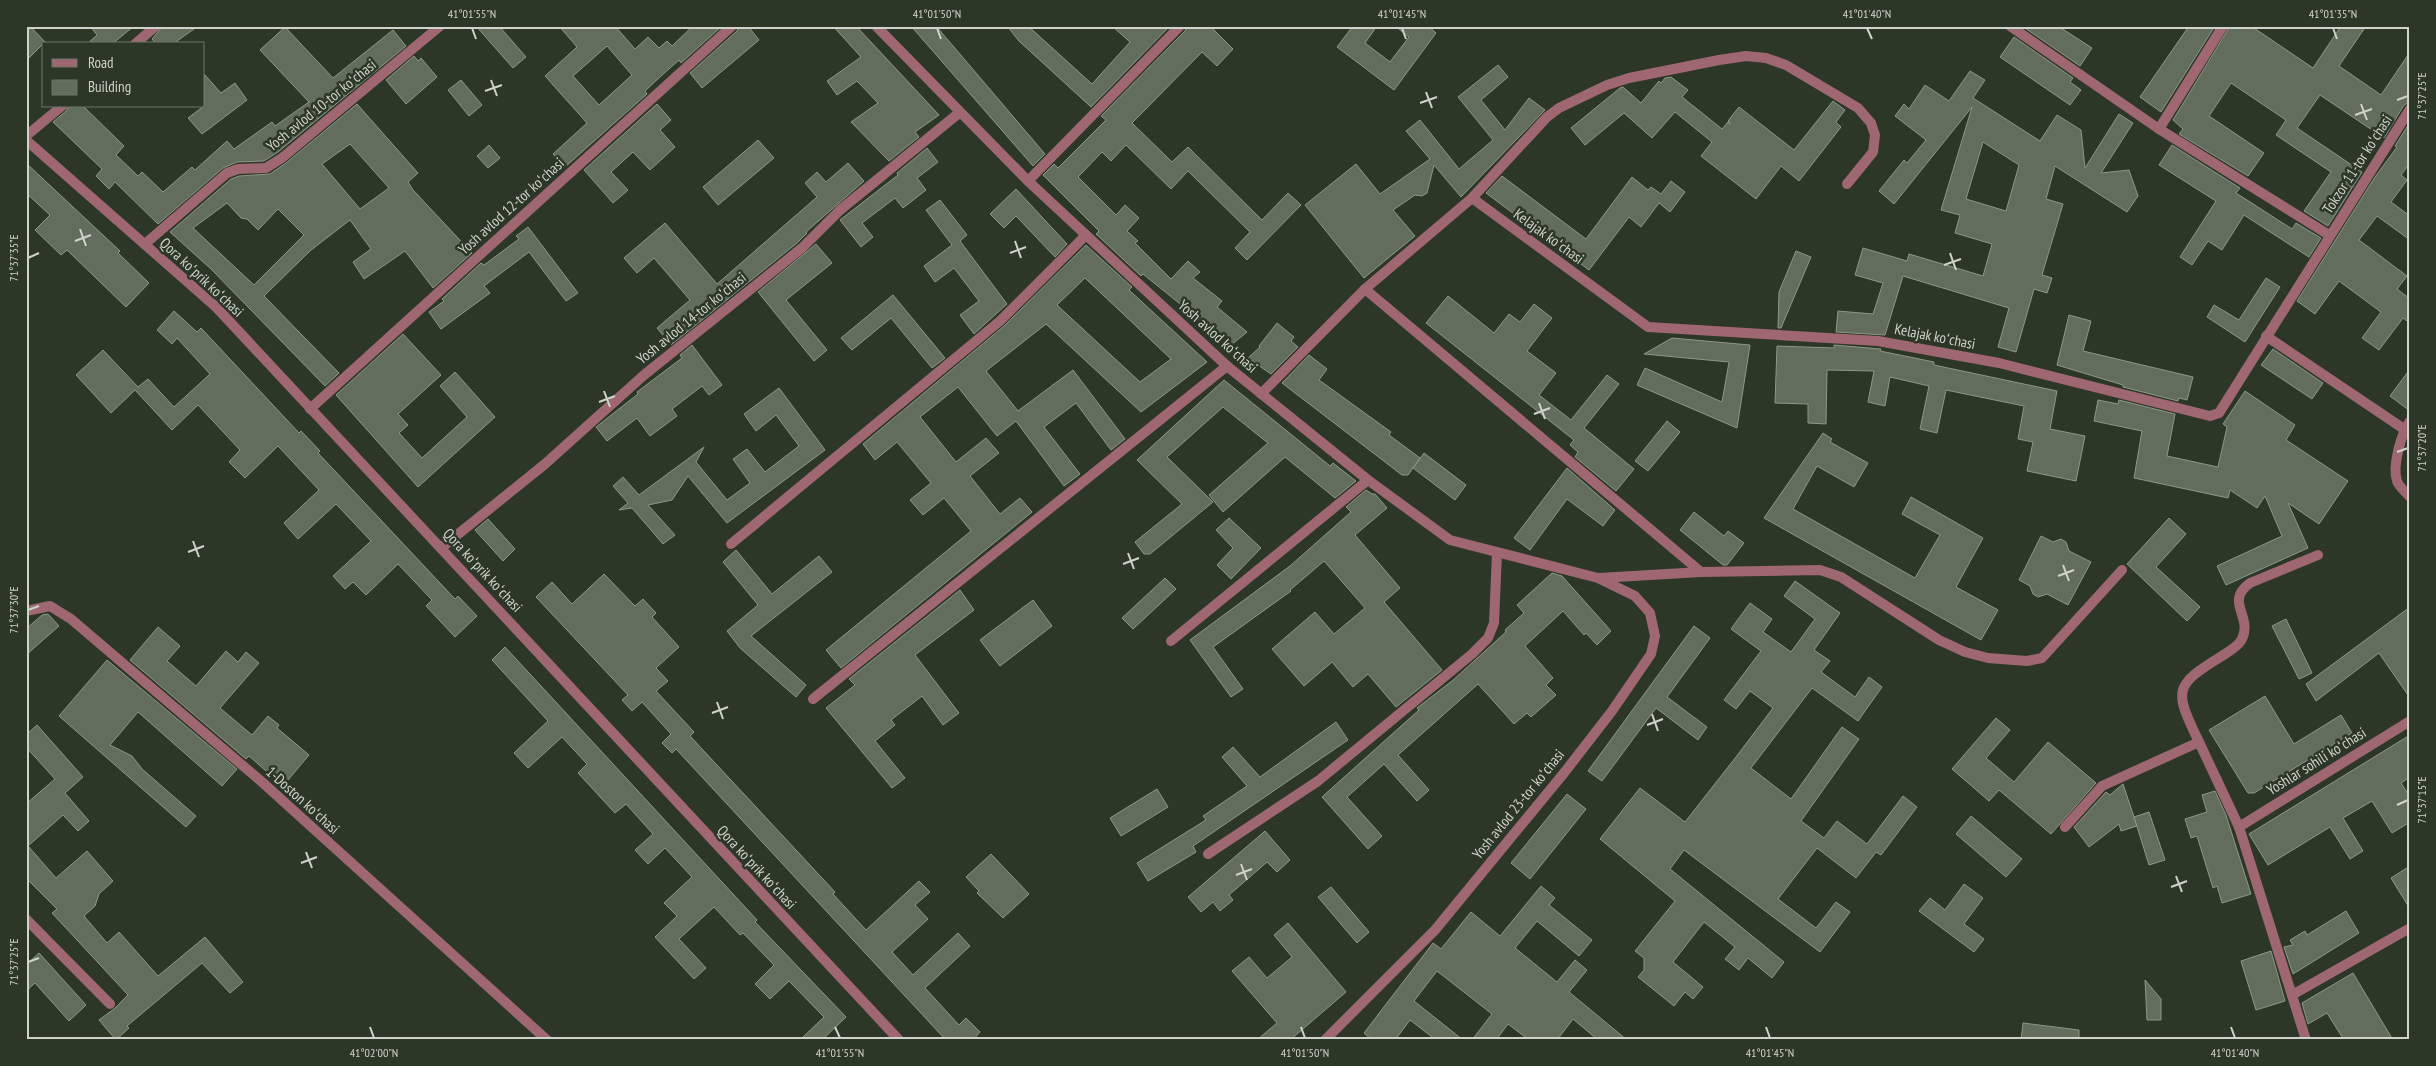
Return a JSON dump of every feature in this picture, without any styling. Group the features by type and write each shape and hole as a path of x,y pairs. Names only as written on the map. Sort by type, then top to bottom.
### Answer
{"street":[{"path":"137,42 156,26"},
{"name":"Yosh avlod 10-tor koʻchasi","path":"145,244 227,172 238,168 266,168 282,158 440,26"},
{"name":"Yosh avlod 12-tor koʻchasi","path":"310,409 732,26"},
{"name":"Yosh avlod koʻchasi","path":"876,26 959,113 1028,181 1227,366 1368,480 1450,540 1598,578"},
{"path":"1028,181 1180,26"},
{"path":"2010,26 2159,129 2330,235"},
{"path":"2159,129 2223,26"},
{"path":"1261,394 1365,289 1472,198 1547,117 1607,84 1718,60 1746,56 1766,58 1786,65 1858,108 1872,123 1875,135 1873,152 1847,184"},
{"path":"26,138 60,108"},
{"name":"Tokzor 11-tor koʻchasi","path":"2330,235 2410,110"},
{"name":"Yosh avlod 14-tor koʻchasi","path":"441,548 544,464 644,375 802,248 840,210 959,113"},
{"name":"Qora koʻprik koʻchasi","path":"26,138 216,307 899,1040"},
{"name":"Kelajak koʻchasi","path":"1472,198 1643,324 1654,329 1878,341 2000,363 2210,416 2219,413 2330,235"},
{"path":"731,544 1000,322 1086,235"},
{"path":"1365,289 1701,572"},
{"path":"2266,336 2407,425 2394,468 2398,484 2410,496"},
{"path":"813,699 1227,366"},
{"path":"1170,641 1368,480"},
{"path":"1208,854 1318,781 1472,654 1488,638 1494,623 1497,552"},
{"path":"2306,1040 2239,827 2183,709 2184,686 2191,675 2232,650 2241,641 2245,631 2244,620 2237,599 2241,590 2250,583 2318,555"},
{"path":"1598,578 1701,572 1820,570 1842,577 1940,640 1964,652 1988,658 2034,662 2042,658 2122,570"},
{"name":"Yosh avlod 23-tor koʻchasi","path":"1325,1040 1435,930 1564,773 1612,711 1651,654 1655,636 1650,613 1635,596 1598,578"},
{"name":"1-Doston koʻchasi","path":"26,611 50,606 72,620 262,782 547,1040"},
{"name":"Yoshlar sohili koʻchasi","path":"2239,827 2410,721"},
{"path":"2065,827 2102,786 2199,742"},
{"path":"26,919 110,1004"},
{"path":"2292,995 2410,928"}],"building":[{"path":"26,26 30,26 45,42 42,42 42,45 26,61"},
{"path":"90,26 134,26 114,42 89,42 97,35"},
{"path":"163,26 198,26 176,42 154,42 152,39"},
{"path":"476,26 499,26 526,57 513,68"},
{"path":"559,26 615,26 635,49 648,37 659,48 667,41 672,46 693,26 722,26 681,63 679,60 660,77 645,91 647,94 565,167 553,154 587,123 545,76 577,47","holes":["607,46 632,75 599,105 573,76"]},
{"path":"739,26 748,26 759,40 702,88 690,73 737,31"},
{"path":"833,26 856,26 939,115 915,132 919,137 889,161 851,122 878,103 857,81 837,95 827,81 861,57"},
{"path":"911,26 936,26 1045,154 1033,166"},
{"path":"1007,26 1028,26 1092,84 1130,42 1112,26 1170,26 1091,107 1019,41"},
{"path":"1187,26 1210,26 1233,49 1217,66 1202,52 1132,123 1172,162 1188,147 1262,220 1288,193 1301,205 1247,260 1235,248 1250,232 1188,171 1171,189 1126,145 1111,161 1102,152 1078,177 1116,215 1125,205 1139,218 1127,231 1138,241 1135,243 1171,279 1188,261 1200,272 1193,278 1222,301 1217,307 1247,332 1231,345 1143,274 1141,276 1096,234 1099,231 1043,175 1054,164 1058,168 1106,120 1101,116 1185,31"},
{"path":"1353,26 1377,26 1365,43 1390,62 1409,37 1395,26 1428,26 1436,33 1394,90 1337,47"},
{"path":"2022,26 2058,26 2092,48 2080,66"},
{"path":"2189,26 2215,26 2161,112 2140,97"},
{"path":"2230,26 2251,26 2313,68 2341,26 2366,26 2339,66 2381,95 2410,52 2410,102 2404,105 2384,138 2320,95 2297,128 2362,172 2328,226 2304,211 2331,172 2276,135 2286,120 2231,83 2209,116 2264,153 2248,176 2179,134 2183,129 2173,120"},
{"path":"285,27 333,78 393,30 406,46 278,152 264,161 237,162 223,168 158,224 115,182 109,189 96,176 102,169 53,122 68,108 85,108 124,146 116,155 138,176 142,172 163,192 192,167 195,170 227,141 234,149 272,122 275,126 309,102 260,50"},
{"path":"2014,37 2073,78 2070,82 2081,90 2070,105 2000,57"},
{"path":"414,56 418,61 421,58 437,77 406,104 386,80"},
{"path":"1498,65 1508,77 1481,100 1505,130 1529,98 1545,110 1461,197 1434,165 1427,193 1422,196 1415,195 1393,210 1415,236 1364,278 1305,205 1356,164 1380,194 1430,159 1406,131 1420,120 1459,169 1493,140 1458,97"},
{"path":"1970,71 1985,80 1973,98 2040,141 2057,115 2081,130 2085,168 2119,114 2133,123 2101,173 2129,170 2138,196 2127,212 2055,166 2046,199 2063,204 2042,275 2052,278 2047,293 2034,289 2016,352 1998,347 2009,308 1903,276 1885,335 1836,332 1838,311 1873,314 1883,283 1855,275 1863,248 1907,261 1909,254 1983,276 1992,244 1955,233 1960,215 1941,210 1972,107 1894,204 1879,191 1904,160 1907,163 1926,140 1895,116 1904,104 1909,109 1925,85 1949,101","holes":["1983,142 2019,165 2006,211 1966,199"]},
{"path":"205,75 221,93 235,83 247,100 202,134 188,118 201,108 205,108"},
{"path":"1671,77 1688,90 1682,97 1722,129 1728,122 1731,124 1728,121 1739,107 1794,150 1833,101 1845,110 1836,122 1841,127 1799,181 1781,166 1756,199 1701,156 1712,142 1675,112 1652,138 1624,113 1585,145 1571,128 1620,88 1623,87 1641,103 1659,81 1661,83 1665,78"},
{"path":"461,80 482,105 469,116 448,90"},
{"path":"357,104 418,173 408,182 413,190 472,253 433,288 405,251 364,279 353,262 371,249 350,220 311,250 264,296 339,373 325,386 211,269 170,232 231,179 239,176 270,174","holes":["350,144 389,188 360,209 322,164","227,203 241,218 247,219 258,230 278,209 304,235 254,285 193,228"]},
{"path":"657,104 671,120 660,130 675,147 650,170 633,152 611,172 628,190 613,203 584,170"},
{"path":"2410,122 2410,163 2401,175 2407,180 2391,202 2410,216 2410,240 2377,216 2359,240 2407,276 2397,289 2410,299 2410,323 2403,318 2379,350 2362,338 2381,312 2339,281 2315,314 2297,301 2375,177 2397,147 2395,146"},
{"path":"758,140 774,158 718,205 703,187"},
{"path":"489,145 500,158 488,168 477,156"},
{"path":"2172,145 2240,188 2236,193 2292,229 2296,223 2321,238 2309,257 2244,215 2222,250 2208,241 2192,265 2180,257 2216,201 2159,165"},
{"path":"927,148 938,162 917,178 926,190 903,208 895,198 862,223 873,237 861,247 840,220 898,175 897,173"},
{"path":"26,163 120,251 118,253 149,283 126,307 67,250 61,255 35,230 50,215 26,193"},
{"path":"848,163 864,181 806,232 797,243 671,345 657,328 690,300 654,258 637,273 624,258 665,223 717,284 817,197 805,183 817,172 826,182"},
{"path":"1502,176 1586,239 1632,177 1648,190 1651,187 1661,194 1671,181 1685,192 1670,212 1659,203 1641,227 1629,217 1589,270 1486,193"},
{"path":"1016,189 1067,244 1055,257 1016,216 1004,228 990,214"},
{"path":"940,200 967,235 960,241 1007,304 974,334 960,315 979,301 954,268 935,282 924,266 952,245 926,210"},
{"path":"528,227 578,293 566,301 529,252 484,286 490,293 441,329 429,312 444,301 442,299 481,263 484,265 519,239 516,236"},
{"path":"816,244 832,263 786,300 827,350 814,361 758,292"},
{"path":"1086,245 1132,287 1129,290 1207,362 1141,412 1046,324 986,371 1018,411 1073,370 1125,439 1111,450 1076,403 1044,427 1080,474 1064,486 1016,421 997,436 958,387 920,417 956,462 986,438 999,453 970,476 1000,514 1020,498 1032,512 841,668 826,650 971,531 944,498 923,515 910,500 931,483 897,442 875,460 863,444 1004,326","holes":["1085,278 1171,359 1140,382 1057,305"]},
{"path":"1796,251 1811,257 1781,328 1778,328 1779,292"},
{"path":"2266,278 2280,287 2245,342 2207,317 2214,305 2239,320"},
{"path":"893,295 945,358 932,368 891,318 852,350 841,338"},
{"path":"1448,296 1494,333 1509,314 1520,322 1534,304 1552,318 1527,351 1556,373 1539,395 1571,420 1607,375 1619,384 1584,428 1634,469 1616,491 1575,457 1578,452 1570,445 1574,440 1426,323"},
{"path":"174,311 197,332 201,328 299,433 301,431 320,451 318,453 455,599 458,596 477,616 455,637 426,606 432,600 398,564 366,595 353,582 345,589 333,576 371,541 336,504 298,539 284,523 319,490 278,446 245,478 229,462 240,450 198,405 172,430 135,390 111,413 76,375 103,350 138,387 148,379 174,407 210,374 177,338 172,344 157,330"},
{"path":"2069,315 2091,321 2083,351 2193,377 2187,400 2179,398 2178,401 2123,387 2123,385 2057,365"},
{"path":"1277,323 1294,337 1291,341 1298,347 1271,374 1248,358 1260,347"},
{"path":"403,334 441,375 398,414 408,425 399,433 422,458 467,417 440,386 455,372 495,417 418,487 336,395"},
{"path":"1672,338 1750,345 1737,428 1637,385 1645,368 1722,402 1729,362 1644,354"},
{"path":"692,345 722,385 709,395 702,386 672,409 677,416 650,436 637,418 607,441 596,427 638,394 637,392 682,358 680,355"},
{"path":"1834,345 1881,349 1880,351 1934,362 1934,365 2057,391 2050,429 2085,436 2076,481 2027,471 2033,442 2018,439 2024,406 1946,390 1937,433 1920,429 1929,386 1890,377 1885,406 1868,402 1874,371 1827,370 1826,424 1808,423 1808,404 1775,403 1777,346 1834,348"},
{"path":"2273,349 2323,383 2312,399 2261,365"},
{"path":"1309,355 1327,369 1319,380 1391,432 1389,435 1420,458 1408,475 1402,475 1282,383"},
{"path":"2410,369 2410,411 2390,396"},
{"path":"1224,380 1330,466 1333,463 1356,481 1335,498 1285,457 1223,512 1209,495 1268,443 1223,407 1167,457 1213,502 1150,554 1144,554 1135,542 1182,504 1137,460"},
{"path":"779,388 825,450 727,523 688,476 672,500 648,505 675,535 663,544 632,508 619,510 628,503 613,486 623,477 639,495 704,447 696,462 727,500 750,483 733,459 747,449 765,472 799,446 776,415 756,431 744,414"},
{"path":"2245,391 2295,425 2286,440 2348,481 2319,524 2288,503 2308,548 2226,585 2217,566 2282,536 2265,496 2257,508 2230,490 2228,498 2134,478 2142,431 2094,421 2098,400 2118,404 2119,400 2175,414 2167,456 2218,467 2227,427 2223,424"},
{"path":"1667,421 1680,432 1648,471 1635,461"},
{"path":"1823,433 1832,439 1830,442 1868,463 1854,487 1817,466 1793,509 1915,578 1940,535 1902,514 1911,497 1983,538 1956,587 1998,610 1981,640 1764,518"},
{"path":"1424,453 1466,485 1455,500 1413,468"},
{"path":"1567,468 1615,510 1603,526 1567,499 1530,550 1514,538"},
{"path":"1366,490 1375,494 1387,508 1355,535 1400,588 1384,602 1442,670 1396,707 1368,674 1353,687 1332,662 1304,686 1272,649 1315,612 1334,634 1365,608 1324,561 1291,591 1213,647 1243,689 1231,697 1190,640 1290,566 1351,512 1346,507"},
{"path":"1694,512 1724,536 1728,531 1744,543 1727,565 1723,565 1680,530"},
{"path":"1229,518 1261,548 1231,579 1217,565 1233,548 1216,530"},
{"path":"2169,518 2186,534 2156,567 2200,607 2187,621 2127,564"},
{"path":"488,519 515,549 503,561 475,530"},
{"path":"2041,536 2053,542 2061,539 2066,542 2069,551 2091,562 2068,605 2047,594 2038,597 2033,594 2030,586 2019,580"},
{"path":"736,550 772,594 819,556 832,572 751,636 806,685 796,697 740,648 727,631 758,605 723,562"},
{"path":"1552,573 1562,576 1611,631 1597,645 1586,633 1584,635 1563,611 1525,646 1553,678 1546,685 1556,695 1531,717 1527,713 1514,724 1478,684 1398,755 1429,790 1417,801 1384,764 1347,797 1382,836 1368,849 1322,797 1419,710 1417,708 1452,681 1506,632 1505,630 1524,613 1517,605"},
{"path":"604,574 635,606 643,599 656,613 652,617 679,647 656,668 668,681 656,691 694,732 690,736 835,892 833,894 866,930 919,881 930,892 915,905 928,919 892,952 913,975 958,933 970,946 925,988 959,1025 966,1018 980,1032 973,1040 942,1040 944,1038 676,749 672,753 662,743 671,734 642,702 632,711 622,700 628,695 536,597 552,582 572,604"},
{"path":"1165,578 1176,589 1133,629 1122,618"},
{"path":"1795,581 1840,613 1814,650 1830,661 1821,672 1855,697 1869,677 1882,687 1858,721 1812,688 1751,768 1791,799 1842,727 1859,739 1801,821 1824,838 1837,821 1867,844 1903,796 1917,807 1881,855 1876,852 1856,878 1817,848 1778,899 1816,928 1836,902 1850,912 1820,952 1684,850 1670,869 1784,962 1772,978 1748,958 1739,970 1725,959 1735,947 1704,922 1673,962 1703,987 1693,999 1685,992 1674,1006 1638,977 1644,970 1644,958 1635,951 1675,901 1600,839 1640,788 1685,822 1736,757 1773,708 1750,691 1736,709 1724,700 1761,651 1731,629 1750,603 1772,619 1763,632 1791,652 1815,619 1784,596"},
{"path":"960,590 974,610 915,655 959,713 943,725 922,696 891,720 895,725 875,741 905,778 892,788 826,708 855,685 849,679"},
{"path":"1033,600 1052,626 1000,666 980,640"},
{"path":"2410,607 2410,698 2379,653 2316,701 2306,684"},
{"path":"48,614 59,626 26,655 26,629 42,615"},
{"path":"2286,619 2312,673 2299,679 2272,626"},
{"path":"1694,626 1710,638 1667,697 1707,727 1698,740 1656,708 1602,781 1588,771"},
{"path":"158,627 180,646 167,661 196,686 226,651 238,662 246,652 259,663 220,708 252,735 268,716 279,725 277,728 309,755 283,786 249,756 246,759 130,660"},
{"path":"505,647 757,920 755,922 846,1017 822,1040 800,1040 824,1017 789,981 770,999 755,984 774,965 743,933 740,935 714,907 679,939 706,968 694,979 655,937 677,916 664,903 692,877 665,848 648,864 635,850 653,834 626,804 615,813 578,773 587,764 562,737 528,768 514,753 548,721 492,660"},
{"path":"107,660 237,769 222,786 138,712 110,745 132,756 142,769 196,816 186,827 59,716"},
{"path":"2265,696 2294,744 2341,715 2352,733 2254,793 2248,793 2209,730"},
{"path":"1996,718 2010,730 1986,758 2014,782 2048,742 2096,783 2051,834 1999,790 1989,801 1952,769"},
{"path":"1336,722 1348,740 1193,846 1196,852 1148,881 1137,863 1206,820 1203,816 1247,786 1222,757 1233,747 1260,777"},
{"path":"37,725 83,777 65,793 89,821 78,831 63,815 28,846 56,878 87,851 113,881 99,894 95,906 84,916 107,943 119,932 158,976 205,937 243,982 230,993 202,963 127,1026 129,1028 116,1040 99,1020 128,995 52,913 57,909 26,878 26,804 55,779 26,747 26,735"},
{"path":"2410,735 2410,777 2401,783 2410,797 2410,822 2392,833 2372,801 2343,818 2363,851 2350,859 2330,827 2268,865 2249,834"},
{"path":"2123,784 2137,826 2121,831 2119,824 2089,847 2074,827 2106,792 2110,795"},
{"path":"1157,789 1168,807 1121,836 1110,818"},
{"path":"2215,791 2226,815 2251,894 2222,903 2217,886 2213,888 2197,836 2191,838 2185,819 2207,812 2202,795"},
{"path":"1567,794 1586,809 1530,879 1511,863"},
{"path":"2149,812 2165,860 2149,865 2134,817"},
{"path":"1971,816 2022,859 2006,877 1956,834"},
{"path":"1265,831 1290,860 1277,872 1267,862 1229,895 1233,900 1220,911 1213,902 1201,912 1188,897"},
{"path":"991,854 1029,894 1003,918 977,893 979,891 966,877"},
{"path":"2410,866 2410,909 2391,878"},
{"path":"1964,884 1983,898 1964,924 1984,939 1974,952 1919,911 1930,898 1945,910"},
{"path":"1541,886 1555,898 1549,905 1592,940 1579,956 1537,921 1515,948 1557,982 1575,960 1587,970 1569,992 1627,1040 1598,1040 1573,1019 1557,1040 1529,1040 1508,1024 1496,1040 1472,1040 1492,1014 1437,971 1414,1001 1463,1040 1436,1040 1410,1020 1395,1040 1372,1040 1364,1033 1433,943 1441,949 1471,912 1500,936"},
{"path":"1331,887 1369,932 1357,943 1318,897"},
{"path":"2346,911 2359,933 2293,974 2284,947 2293,945 2290,940 2305,931 2307,935"},
{"path":"1288,923 1346,992 1290,1040 1257,1040 1277,1023 1232,971 1249,957 1267,978 1292,957 1274,935"},
{"path":"2271,951 2285,1001 2256,1010 2241,961"},
{"path":"39,953 86,1005 69,1021 35,983 26,991 26,965"},
{"path":"2353,973 2393,1040 2344,1040 2327,1013 2308,1024 2302,1003"},
{"path":"2145,980 2161,999 2161,1020 2147,1020"},
{"path":"2023,1023 2079,1030 2079,1040 2021,1040"}]}
